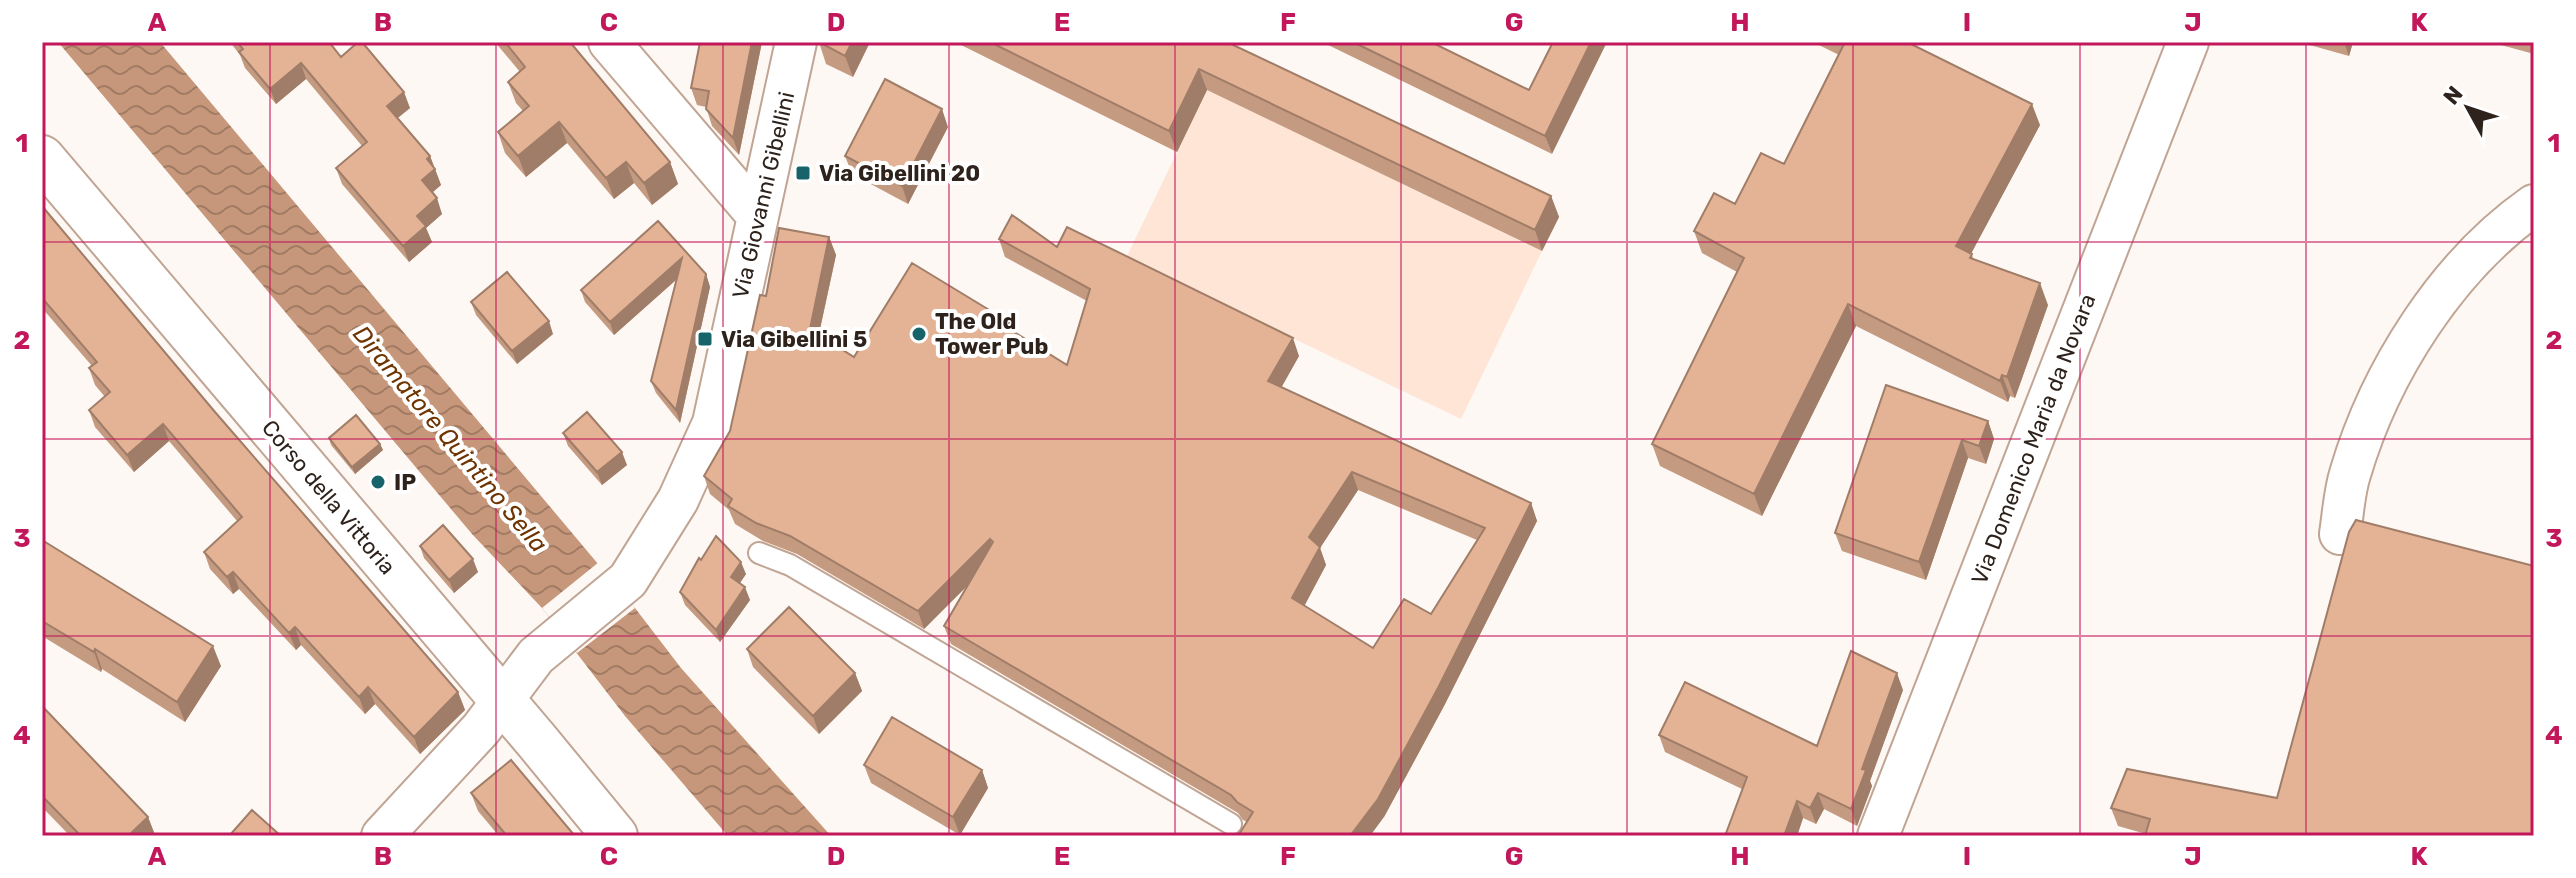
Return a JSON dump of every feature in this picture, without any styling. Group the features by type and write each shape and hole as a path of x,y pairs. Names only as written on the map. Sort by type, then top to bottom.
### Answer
{"main road":[{"name":"Corso della Vittoria","path":"42,158 615,836"}],"street":[{"path":"609,42 757,215"},
{"name":"Via Giovanni Gibellini","path":"382,836 481,729 536,656 628,580 678,500 713,423 796,42"},
{"name":"Via Domenico Maria da Novara","path":"1878,836 2188,42"},
{"path":"2340,534 2350,475 2387,380 2450,281 2505,225 2534,205"}],"lane":[{"path":"759,553 790,565 1231,824"}],"shaded area":[{"path":"1207,90 1542,251 1461,419 1126,258"}],"water":[{"name":"Diramatore Quintino Sella","path":"58,42 160,42 635,608 681,668 831,836 728,836 625,716 542,608 472,534"}],"pier":[{"path":"599,562 635,608 577,653 542,608"}],"building":[{"path":"237,42 329,42 341,57 362,42 404,92 387,106 430,156 427,159 435,169 422,180 437,198 417,216 426,226 403,246 336,168 367,142 301,63 270,89 239,52 243,49"},
{"path":"505,42 570,42 670,162 644,183 626,162 606,178 559,122 518,156 498,132 529,106 508,82 525,67"},
{"path":"700,42 752,42 733,138 706,109 709,91 691,88"},
{"path":"819,42 852,42 845,56"},
{"path":"990,42 1227,42 1551,196 1535,230 1199,69 1169,131"},
{"path":"1353,42 1431,42 1529,90 1553,42 1591,42 1545,136"},
{"path":"1845,42 1907,42 2032,104 1956,246 1972,254 1970,258 2040,283 2007,377 2002,375 2000,381 1848,304 1754,494 1652,444 1744,258 1694,231 1714,193 1735,204 1761,153 1784,164"},
{"path":"885,79 942,109 902,186 845,156"},
{"path":"42,206 215,412 458,692 414,737 368,687 359,697 295,627 289,633 233,572 227,577 204,552 242,517 163,424 127,455 89,410 110,392 89,368 97,362 42,298"},
{"path":"1012,215 1057,247 1067,227 1293,338 1268,381 1531,503 1378,799 1350,836 1238,836 1253,812 1231,795 944,626 993,542 990,539 918,611 790,536 756,523 728,506 732,499 704,476 730,431 760,295 766,296 779,228 829,237 810,329 854,357 912,263 1009,322 1006,327 1067,365 1090,289 999,239","holes":["1352,472 1485,528 1431,614 1404,599 1373,648 1292,598 1320,547 1309,537"]},
{"path":"658,221 706,274 676,410 651,381 682,258 610,322 581,290"},
{"path":"507,272 549,321 512,351 471,302"},
{"path":"1886,385 1988,421 1979,446 1962,440 1919,562 1835,533"},
{"path":"587,412 622,452 597,472 563,433"},
{"path":"356,415 380,444 352,467 329,438"},
{"path":"2356,520 2534,566 2534,836 2145,836 2150,819 2111,808 2127,769 2277,798 2349,532"},
{"path":"443,525 473,559 449,580 420,546"},
{"path":"716,536 741,562 731,577 745,587 716,630 680,592 699,558 701,560"},
{"path":"42,540 213,646 177,702 95,649 94,652 42,621"},
{"path":"789,607 855,673 813,716 747,649"},
{"path":"1851,651 1897,673 1851,809 1818,793 1810,808 1797,801 1784,836 1725,836 1747,777 1659,735 1685,682 1817,746"},
{"path":"42,706 148,817 128,836 81,836 42,796"},
{"path":"892,717 982,770 953,817 864,765"},
{"path":"511,760 575,836 507,836 471,793"},
{"path":"252,810 281,836 229,836"}],"place":[{"name":"Via Gibellini 20","path":"803,173"},
{"name":"The Old Tower Pub","path":"919,334"},
{"name":"Via Gibellini 5","path":"705,339"},
{"name":"IP","path":"378,482"}]}
